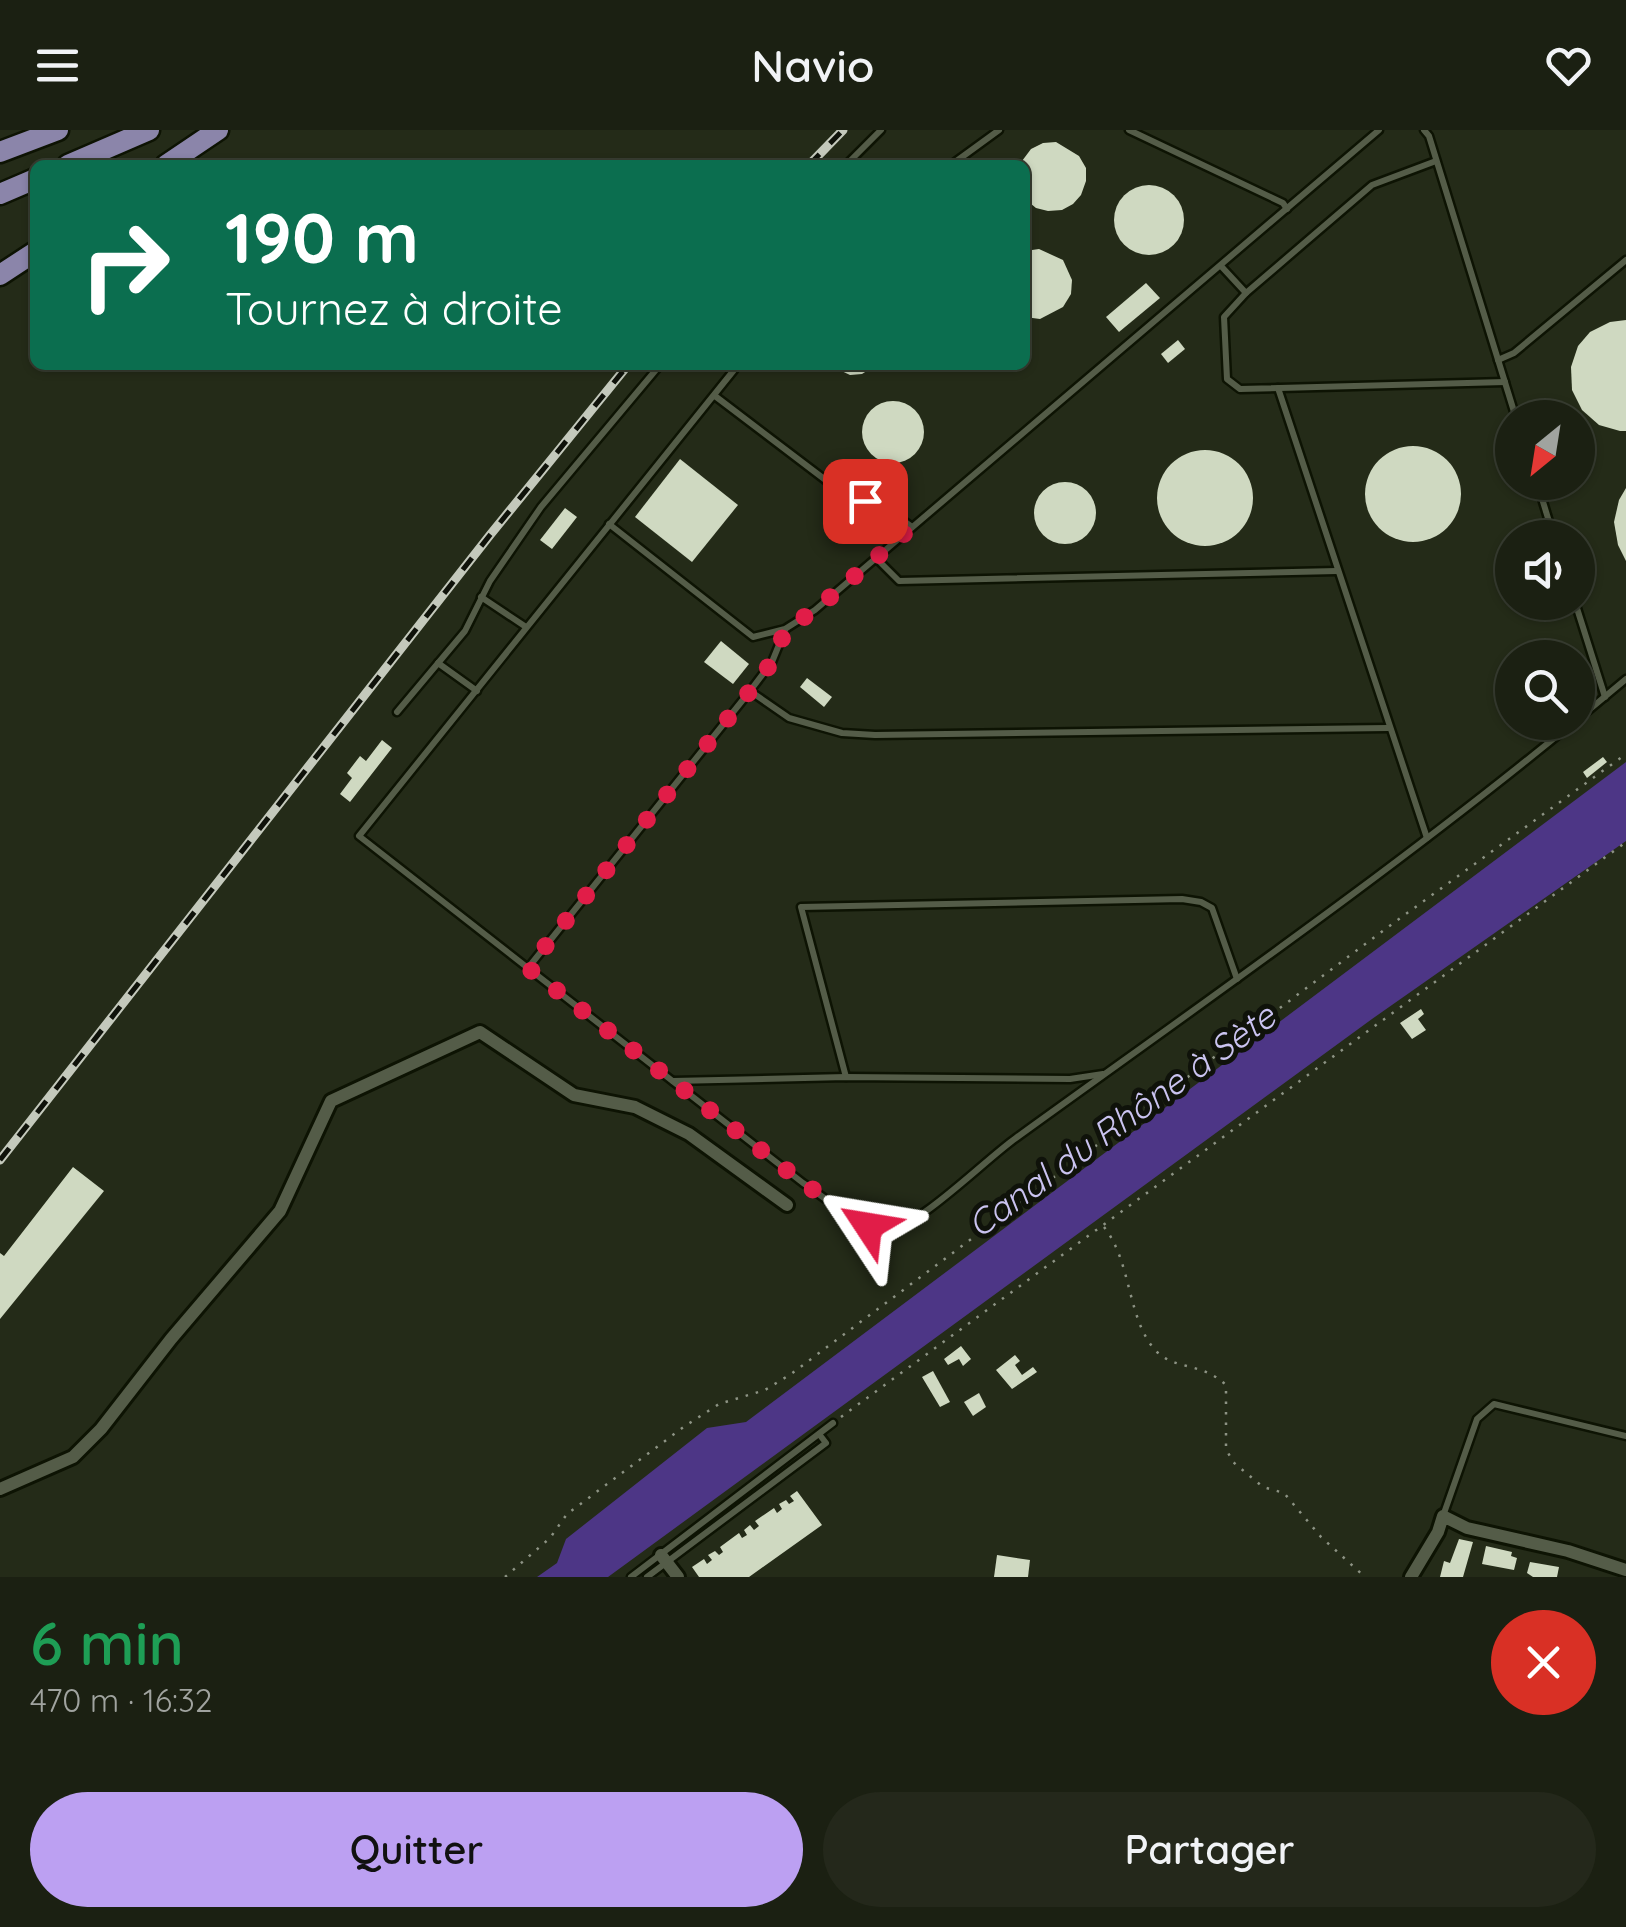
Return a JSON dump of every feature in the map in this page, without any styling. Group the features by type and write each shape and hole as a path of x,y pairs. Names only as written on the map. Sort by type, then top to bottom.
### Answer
{"main road":[{"path":"0,152 58,130"},
{"path":"80,160 150,130"},
{"path":"173,160 218,130"},
{"path":"0,194 30,181"},
{"path":"0,275 30,255"}],"street":[{"path":"0,1489 73,1457 100,1430 280,1211 331,1101 480,1032 574,1095 635,1107 689,1134 787,1205"},
{"path":"1411,1577 1438,1532 1442,1516 1467,1528 1568,1550 1626,1570"},
{"path":"664,1559 678,1577"}],"lane":[{"path":"851,160 881,130"},
{"path":"958,160 999,130"},
{"path":"1129,130 1287,209"},
{"path":"609,524 753,637 786,629 815,610 1379,130"},
{"path":"1424,130 1510,400"},
{"path":"1436,161 1372,185 1246,293 1224,317 1227,379 1240,389 1505,382"},
{"path":"1498,360 1514,354 1626,260"},
{"path":"1221,266 1246,293"},
{"path":"397,712 465,631 490,581 541,508 656,370"},
{"path":"734,370 359,836 803,1183 868,1226 885,1230 907,1225 1002,1147 1238,979 1552,740"},
{"path":"1278,388 1426,838"},
{"path":"715,396 840,491 890,511 912,527"},
{"path":"876,558 899,580 1337,572"},
{"path":"482,598 526,628"},
{"path":"1581,620 1605,697"},
{"path":"528,968 750,691 772,662 786,629"},
{"path":"438,664 477,690"},
{"path":"1595,705 1626,679"},
{"path":"750,691 789,718 842,733 875,735 1388,728"},
{"path":"846,1077 801,908 1182,899 1201,902 1212,908 1238,979"},
{"path":"673,1081 846,1077 1070,1079 1104,1074"},
{"path":"1442,1516 1477,1420 1494,1404 1626,1436"},
{"path":"631,1577 664,1559 826,1443 819,1434 832,1423"},
{"path":"647,1577 664,1559"}],"path":[{"path":"505,1577 539,1549 567,1514 685,1426 719,1404 764,1390 790,1374 1372,938 1626,754"},
{"path":"832,1423 1626,842"},
{"path":"1103,1226 1115,1246 1140,1322 1158,1353 1174,1363 1213,1372 1226,1384 1226,1449 1232,1462 1264,1487 1284,1492 1320,1537 1364,1577"}],"shaded area":[{"path":"1626,762 1626,841 1372,1019 608,1577 537,1577 557,1563 566,1539 707,1428 746,1422"}],"building":[{"path":"1056,142 1079,156 1086,168 1081,195 1062,210 1048,211 1030,203 1030,160 1023,160 1031,149"},
{"path":"1149,185 1174,195 1184,220 1174,245 1149,255 1124,245 1114,220 1124,195"},
{"path":"1039,249 1063,260 1072,280 1071,294 1063,307 1040,319 1030,318 1030,250"},
{"path":"1146,283 1160,298 1119,332 1106,317"},
{"path":"1626,320 1626,431 1599,425 1595,421 1595,400 1577,400 1572,390 1571,367 1578,346 1590,332 1610,322"},
{"path":"1178,340 1185,349 1168,363 1161,354"},
{"path":"840,370 868,370 862,374 850,375"},
{"path":"893,401 915,410 924,432 915,454 893,463 871,454 862,432 871,410"},
{"path":"1413,446 1431,450 1447,460 1457,476 1461,494 1457,512 1447,528 1431,538 1413,542 1395,538 1379,528 1369,512 1365,494 1369,476 1379,460 1395,450"},
{"path":"1205,450 1223,454 1239,464 1249,480 1253,498 1249,516 1239,532 1223,542 1205,546 1187,542 1171,532 1161,516 1157,498 1161,480 1171,464 1187,454"},
{"path":"680,459 738,505 692,562 635,517"},
{"path":"1065,482 1087,491 1096,513 1087,535 1065,544 1043,535 1034,513 1043,491"},
{"path":"1626,488 1626,561 1614,522"},
{"path":"565,508 577,517 552,549 540,540"},
{"path":"721,641 749,664 733,684 704,662"},
{"path":"807,678 832,697 824,707 800,687"},
{"path":"382,740 392,748 350,802 340,794 352,778 347,773 360,756 366,761"},
{"path":"1603,757 1607,762 1587,778 1583,772"},
{"path":"1421,1009 1424,1014 1418,1019 1426,1030 1412,1039 1400,1023"},
{"path":"73,1167 104,1191 0,1319 0,1253 4,1256"},
{"path":"961,1346 971,1359 963,1366 959,1359 948,1365 944,1359"},
{"path":"1015,1355 1020,1361 1015,1365 1022,1375 1033,1367 1037,1372 1012,1389 996,1370"},
{"path":"933,1371 950,1402 940,1407 922,1377"},
{"path":"979,1393 986,1407 973,1416 964,1402"},
{"path":"797,1491 822,1525 749,1577 699,1577 692,1567 704,1559 707,1564 712,1560 708,1555 715,1551 719,1555 723,1552 720,1547 739,1533 742,1538 747,1535 744,1530 750,1525 754,1530 759,1526 755,1521 774,1508 777,1513 782,1509 779,1504 786,1500 789,1504 794,1501 790,1496"},
{"path":"1459,1539 1473,1542 1463,1577 1440,1577 1444,1561 1450,1563"},
{"path":"1486,1546 1512,1552 1511,1556 1517,1558 1514,1570 1482,1564"},
{"path":"997,1555 1030,1560 1028,1577 994,1577"},
{"path":"1530,1562 1559,1567 1557,1577 1533,1577 1527,1573"}],"railway":[{"path":"814,160 843,130"},
{"path":"0,1160 624,370"}],"route":[{"path":"865,501 890,511 912,527 815,610 786,629 772,662 750,691 528,968 803,1183 868,1226"}],"water label":[{"name":"Canal du Rhône à Sète","path":"1121,1120"}]}
